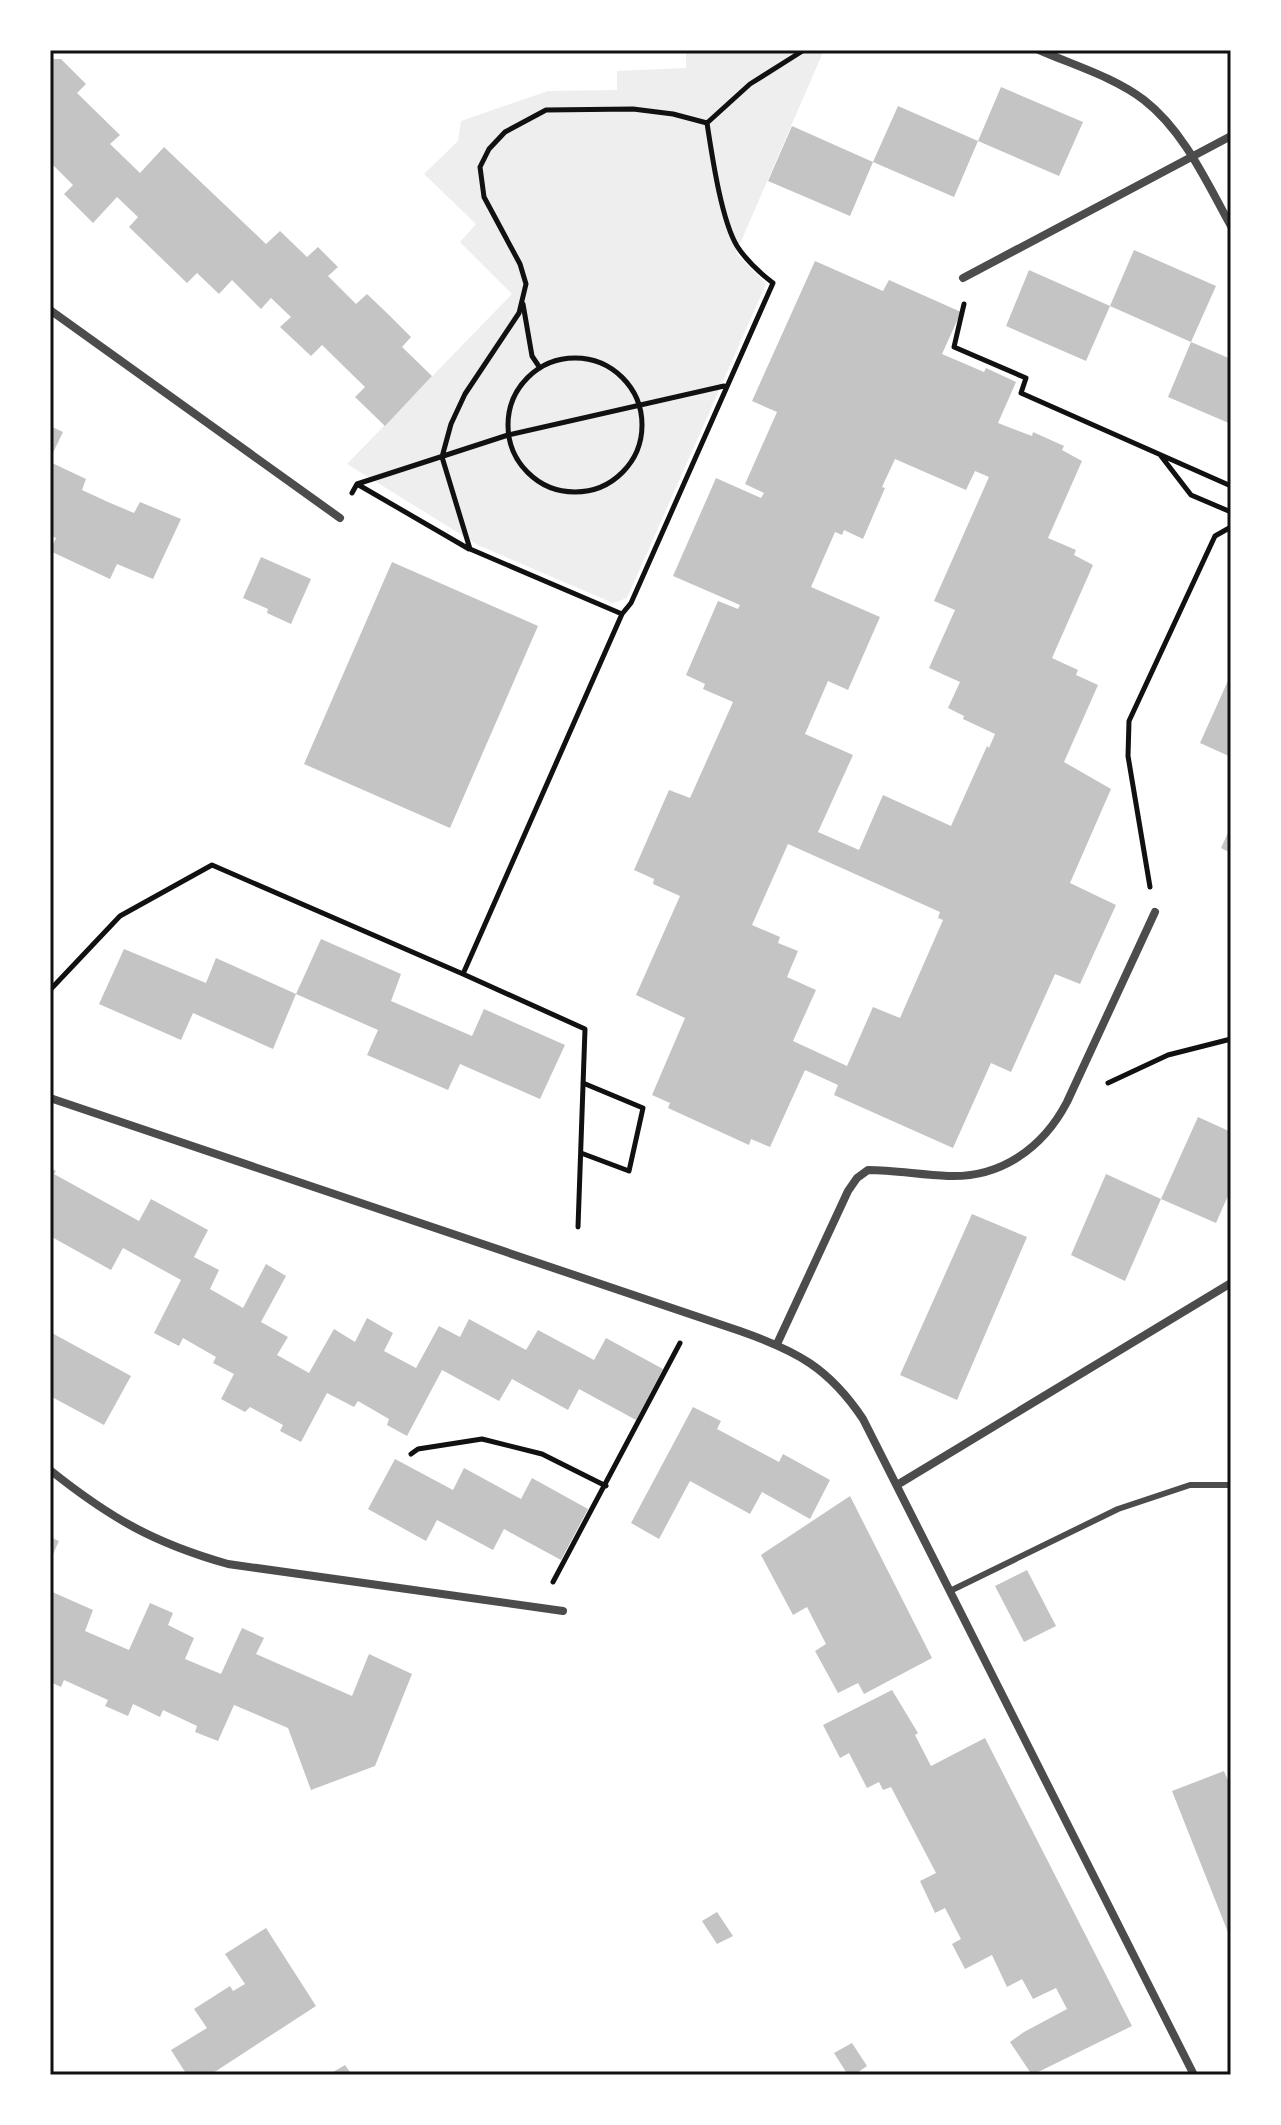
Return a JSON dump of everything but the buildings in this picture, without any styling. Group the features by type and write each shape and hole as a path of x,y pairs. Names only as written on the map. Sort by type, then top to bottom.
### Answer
{"street":[{"path":"1039,50 1121,86 1145,101 1171,128 1191,156 1231,226"},
{"path":"963,278 1231,136"},
{"path":"50,310 340,518"},
{"path":"777,1344 848,1191 857,1178 868,1170 973,1175 1022,1155 1040,1142 1056,1124 1155,912"},
{"path":"50,1098 777,1344 804,1357 842,1389 863,1419 897,1485 1194,2075"},
{"path":"897,1485 1231,1283"},
{"path":"50,1470 91,1503 129,1527 186,1552 228,1564 563,1611"}],"lane":[{"path":"950,1591 1118,1509 1190,1485 1231,1485"}],"path":[{"path":"707,123 750,84 804,50"},
{"path":"470,549 442,457 451,424 465,394 519,313 526,284 520,264 484,197 480,167 489,149 505,132 546,110 633,109 673,114 707,123"},
{"path":"463,974 773,283 745,257 731,232 707,123"},
{"path":"963,278 965,301 954,347 1026,378 1021,393 1231,486"},
{"path":"522,303 532,356 540,368"},
{"path":"569,358 600,363 625,380 640,407 640,437 629,463 608,482 581,491 552,488 539,481 519,461 508,435 508,419 518,390 540,368 569,358"},
{"path":"340,518 357,484 508,435 725,386"},
{"path":"1160,455 1191,495 1231,512"},
{"path":"357,484 470,549 622,614"},
{"path":"1155,912 1128,756 1129,721 1215,536 1231,527"},
{"path":"50,990 120,916 212,865 463,974 585,1029 578,1227"},
{"path":"1067,1102 1168,1055 1231,1039"},
{"path":"581,1153 629,1171 643,1108 583,1083"},
{"path":"540,1608 680,1343"},
{"path":"411,1454 418,1449 482,1439 542,1454 606,1486"}],"shaded area":[{"path":"686,50 824,50 736,253 766,284 627,598 613,603 478,545 347,464 512,294 460,242 476,224 424,174 458,141 461,121 548,91 617,90 617,71 686,68"}]}
